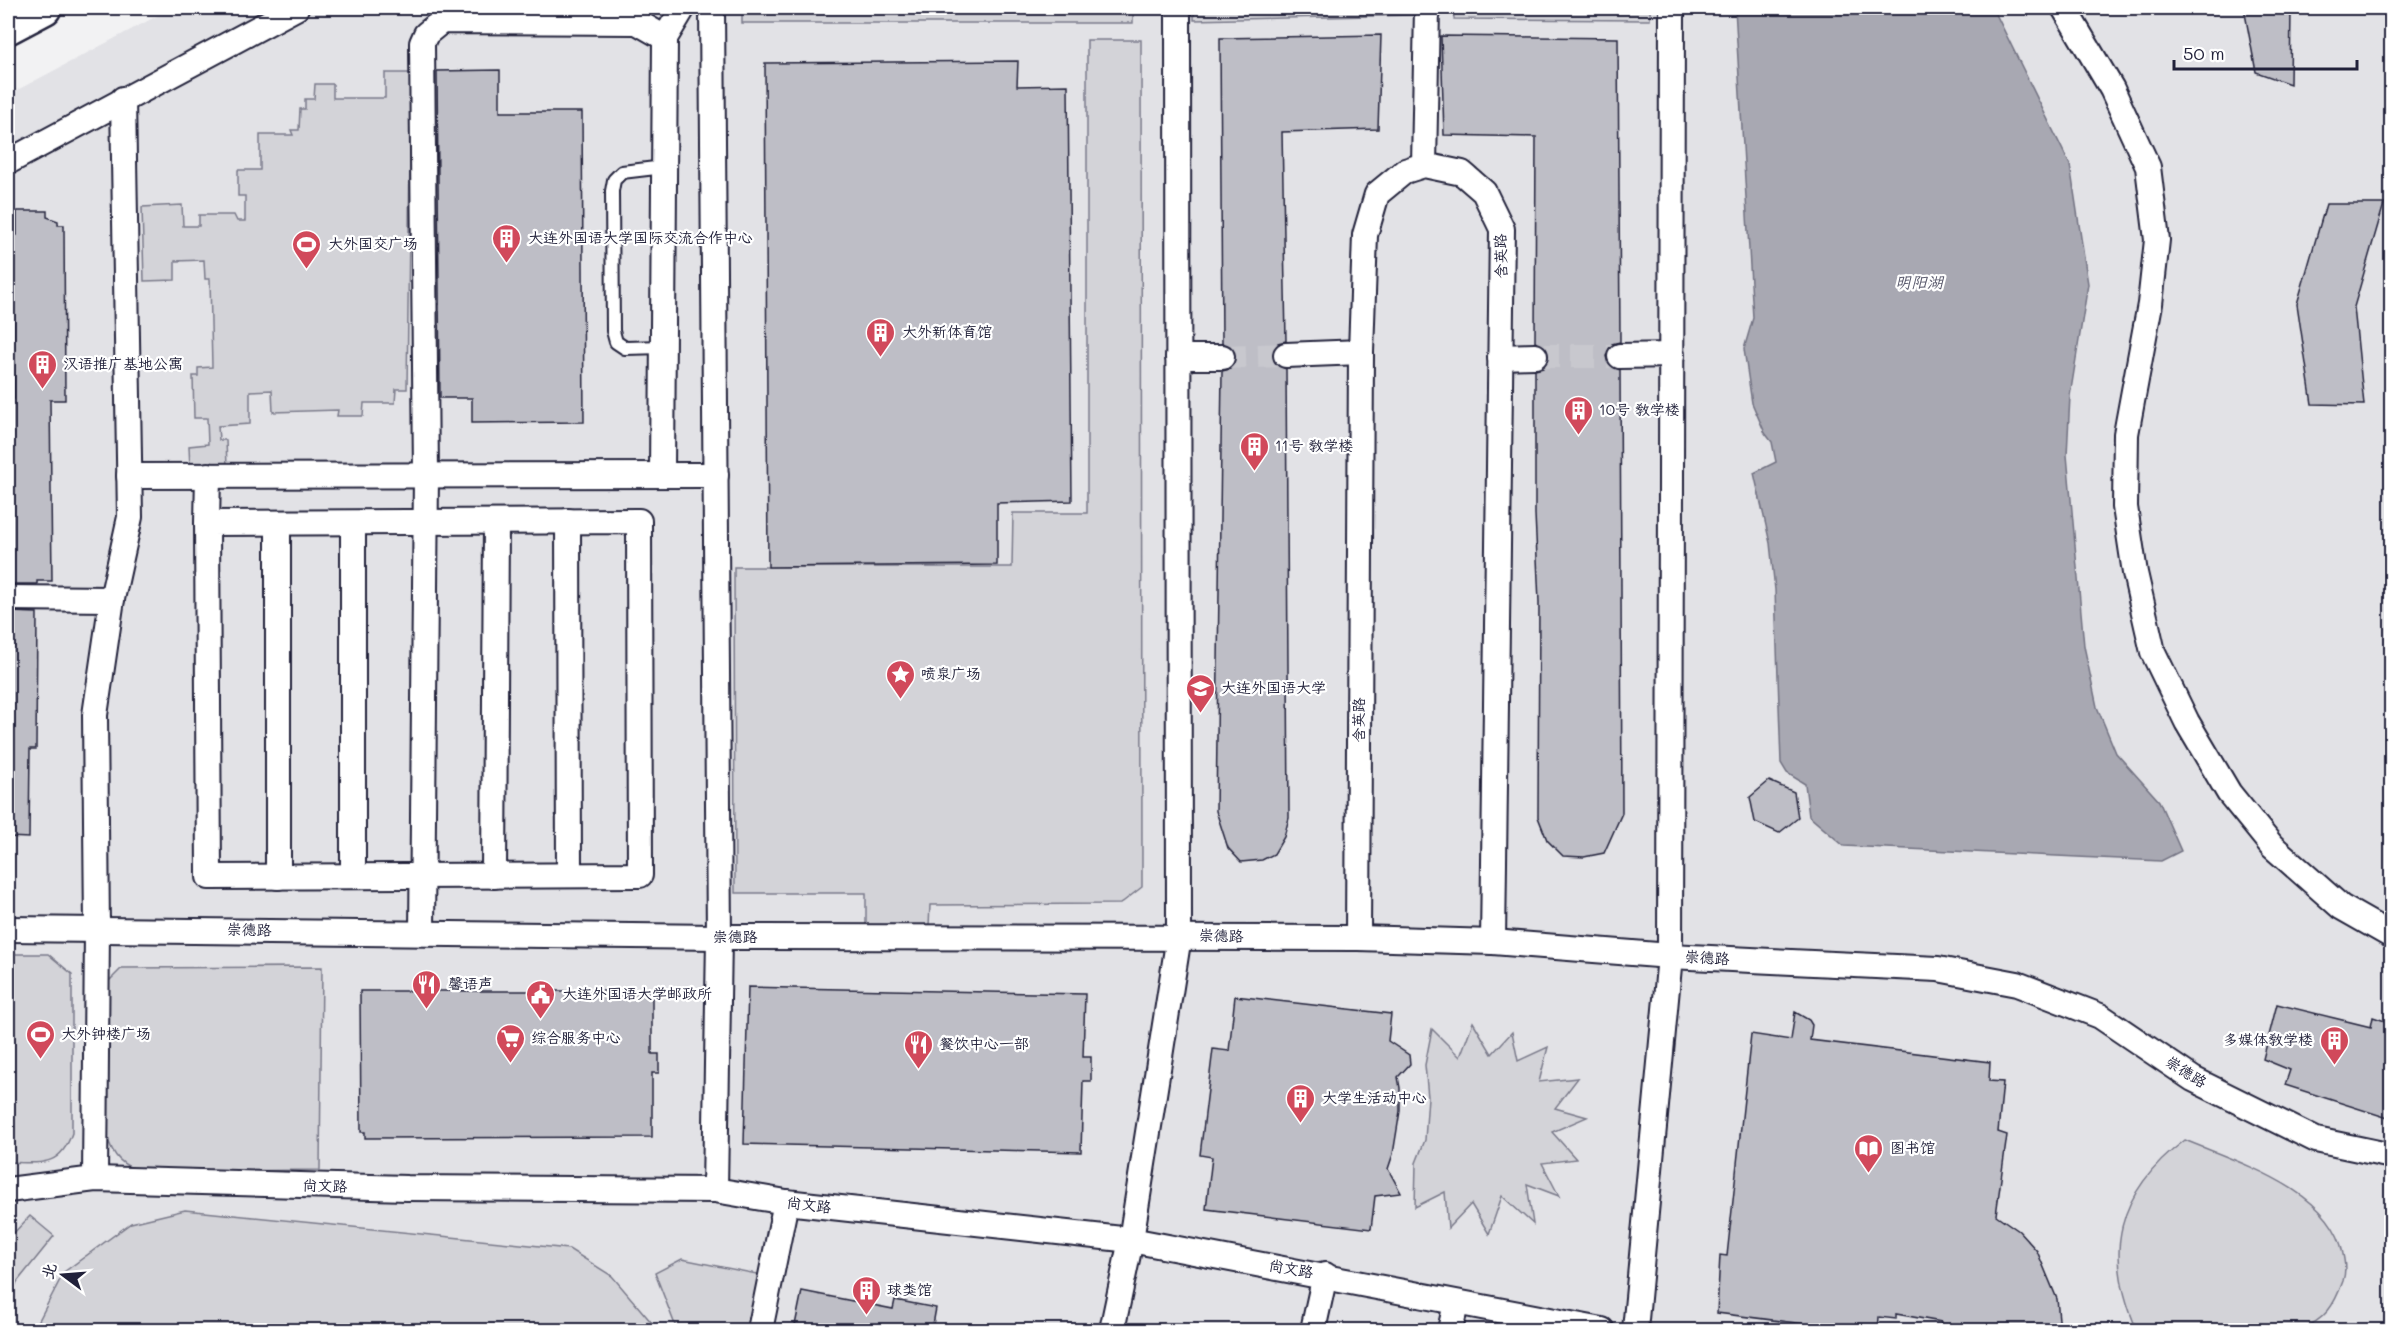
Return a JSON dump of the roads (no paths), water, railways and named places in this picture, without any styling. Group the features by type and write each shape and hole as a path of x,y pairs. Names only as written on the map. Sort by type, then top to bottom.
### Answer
{"main road":[{"path":"8,27 44,8"}],"street":[{"path":"8,162 296,8"},
{"path":"662,475 665,38 683,8"},
{"path":"712,8 719,937 715,1190"},
{"path":"1112,1330 1131,1239 1179,936 1178,8"},
{"path":"1424,165 1427,8"},
{"path":"1635,1330 1670,956 1672,8"},
{"path":"2064,8 2112,89 2148,167 2157,240 2150,304 2126,434 2125,507 2135,573 2153,652 2187,722 2229,793 2272,846 2341,907 2391,936"},
{"path":"422,933 426,474 422,43 426,34 442,21 636,22 665,38"},
{"path":"95,1179 97,928 95,715 112,599 130,517 123,99"},
{"name":"含英路","path":"1358,938 1361,352 1365,235 1377,194 1405,171 1424,165 1462,173 1484,192 1502,229 1493,942"},
{"path":"1286,355 1361,352"},
{"path":"1620,356 1672,355"},
{"path":"1500,357 1535,356"},
{"path":"1178,357 1222,357"},
{"path":"207,523 639,521 640,875 209,877 207,523 208,475"},
{"path":"129,476 716,475"},
{"path":"568,521 569,875"},
{"path":"494,876 496,522"},
{"path":"278,523 278,876"},
{"path":"353,523 353,876"},
{"path":"8,598 112,599"},
{"name":"崇德路","path":"8,929 97,928 719,937 1358,938 1493,942 1670,956 1938,969 2017,984 2100,1016 2193,1079 2316,1140 2391,1156"},
{"name":"尚文路","path":"8,1190 95,1179 407,1188 715,1190 786,1203 1131,1239 1325,1275 1456,1304 1602,1330"},
{"path":"760,1330 786,1203"},
{"path":"1313,1330 1325,1275"},
{"path":"1450,1330 1456,1304"}],"lane":[{"path":"663,347 625,348 616,342 613,331 612,191 614,180 622,171 664,167"}],"water":[{"name":"明阳湖","path":"1735,8 1993,8 2070,165 2088,284 2070,396 2067,455 2084,646 2097,707 2116,753 2159,801 2181,851 2161,861 1844,846 1809,816 1805,784 1787,773 1781,763 1775,590 1770,543 1754,473 1776,462 1772,442 1765,433 1752,403 1744,349 1753,318"}],"tunnel":[{"path":"1222,357 1286,355"},
{"path":"1535,356 1620,356"}],"place":[{"name":"大连外国语大学国际交流合作中心","path":"507,264"},
{"name":"大外国交广场","path":"307,270"},
{"name":"大外新体育馆","path":"881,358"},
{"name":"汉语推广基地公寓","path":"42,390"},
{"name":"10号 教学楼","path":"1578,436"},
{"name":"11号 教学楼","path":"1254,472"},
{"name":"喷泉广场","path":"900,700"},
{"name":"大连外国语大学","path":"1200,714"},
{"name":"馨语声","path":"427,1010"},
{"name":"大连外国语大学邮政所","path":"541,1020"},
{"name":"大外钟楼广场","path":"40,1060"},
{"name":"综合服务中心","path":"510,1064"},
{"name":"多媒体教学楼","path":"2334,1066"},
{"name":"餐饮中心一部","path":"918,1070"},
{"name":"大学生活动中心","path":"1301,1124"},
{"name":"图书馆","path":"1869,1174"},
{"name":"球类馆","path":"866,1316"}]}
